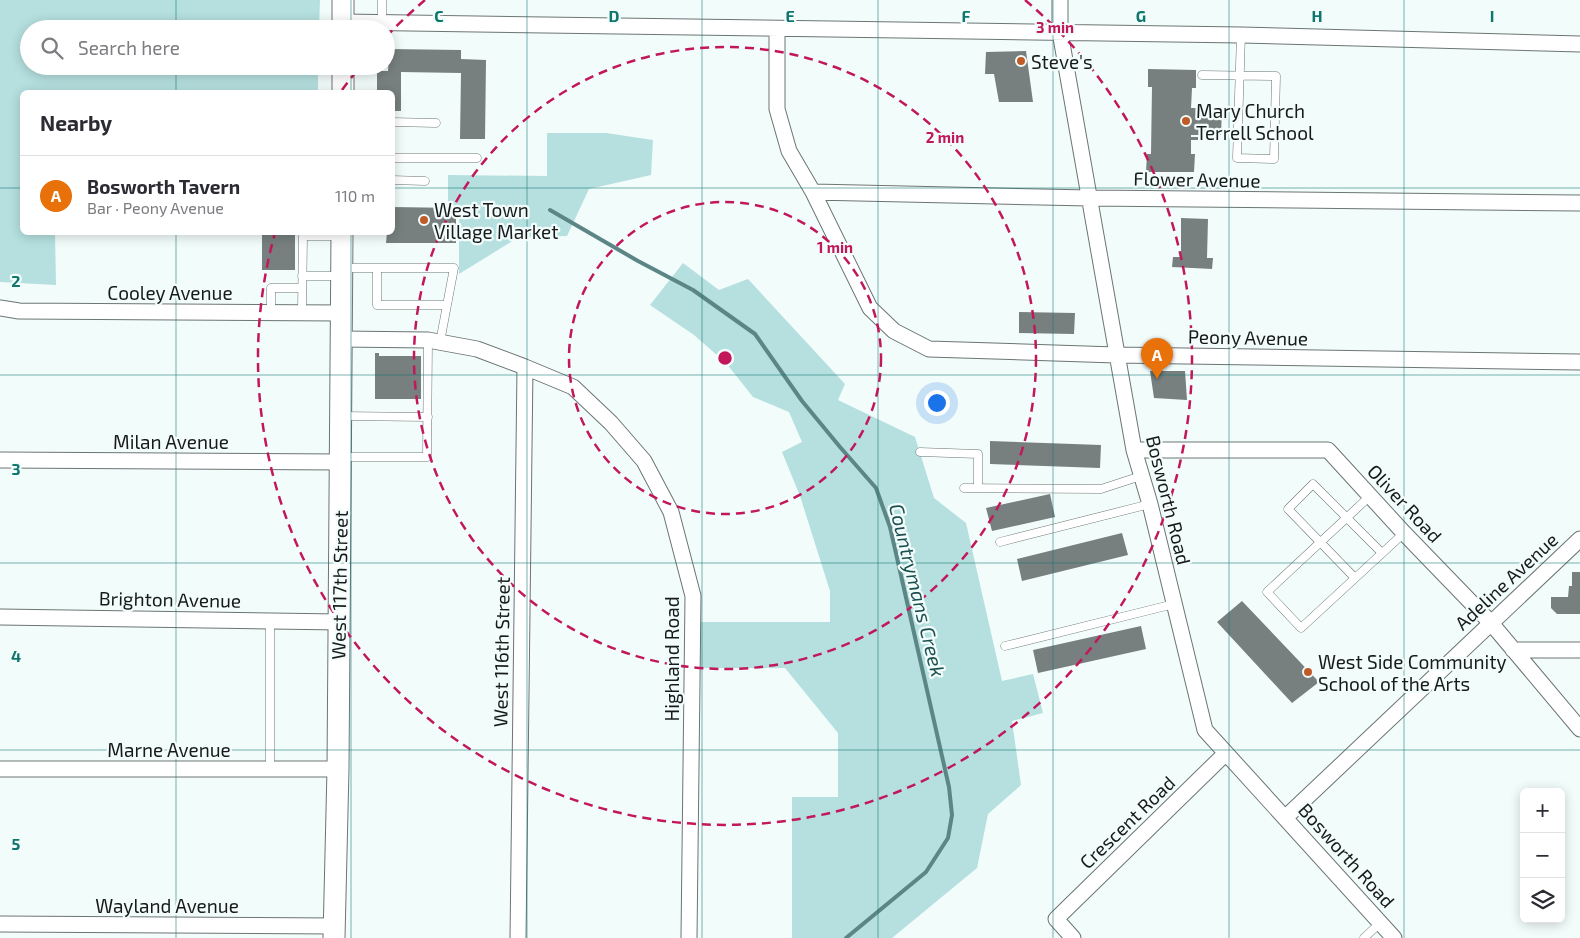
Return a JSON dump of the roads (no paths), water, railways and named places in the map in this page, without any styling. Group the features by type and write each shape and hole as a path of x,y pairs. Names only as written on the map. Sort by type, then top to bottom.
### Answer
{"main road":[{"path":"343,0 343,20"},
{"path":"343,75 343,90"},
{"name":"West 117th Street","path":"335,932 342,235"}],"street":[{"name":"Bosworth Road","path":"1060,0 1060,32 1134,450 1150,504 1205,730 1394,938"},
{"path":"395,22 1241,35 1580,44"},
{"path":"778,29 778,109 789,151 813,192"},
{"name":"Flower Avenue","path":"813,192 1090,198 1580,203"},
{"name":"Peony Avenue","path":"813,192 870,308 894,331 929,349 1116,355 1580,362"},
{"name":"Cooley Avenue","path":"0,308 19,311 341,313"},
{"name":"Highland Road","path":"341,339 434,341 478,349 525,367 572,387 611,423 644,462 671,512 693,596 688,938"},
{"name":"West 116th Street","path":"518,938 525,367"},
{"name":"Oliver Road","path":"1134,450 1328,450 1404,533 1491,623 1580,729"},
{"name":"Milan Avenue","path":"0,460 341,460"},
{"name":"Adeline Avenue","path":"1286,817 1580,539"},
{"name":"Brighton Avenue","path":"0,617 339,622"},
{"path":"1513,650 1580,650"},
{"name":"Crescent Road","path":"1073,938 1056,919 1226,753"},
{"name":"Marne Avenue","path":"0,769 338,770"},
{"name":"Wayland Avenue","path":"0,924 335,932"}],"lane":[{"path":"382,0 382,20"},
{"path":"1202,75 1239,76 1276,76 1274,159 1237,158 1239,76 1241,35"},
{"path":"395,122 436,123"},
{"path":"395,158 477,158"},
{"path":"395,180 424,181"},
{"path":"302,312 303,236 322,235"},
{"path":"302,276 377,268 454,268 447,305 434,341 427,457 341,460"},
{"path":"377,268 377,305 447,305"},
{"path":"271,312 271,288 302,288"},
{"path":"341,416 428,417"},
{"path":"920,452 978,454 978,488"},
{"path":"964,488 1101,489 1141,476"},
{"path":"1355,578 1288,509 1313,484 1382,553"},
{"path":"1370,496 1268,592 1301,628 1404,533"},
{"path":"1000,542 1150,504"},
{"path":"1005,646 1174,604"},
{"path":"270,620 270,769"},
{"path":"1364,938 1380,923"}],"waterway":[{"name":"Countrymans Creek","path":"550,210 638,261 693,290 755,334 802,401 876,488 890,527 949,787 952,815 948,838 926,872 846,938"}],"place":[{"name":"Steve's","path":"1021,61"},
{"name":"Mary Church Terrell School","path":"1186,121"},
{"name":"West Town Village Market","path":"424,220"},
{"name":"Bosworth Tavern","path":"1157,379"},
{"name":"West Side Community School of the Arts","path":"1308,672"}]}
